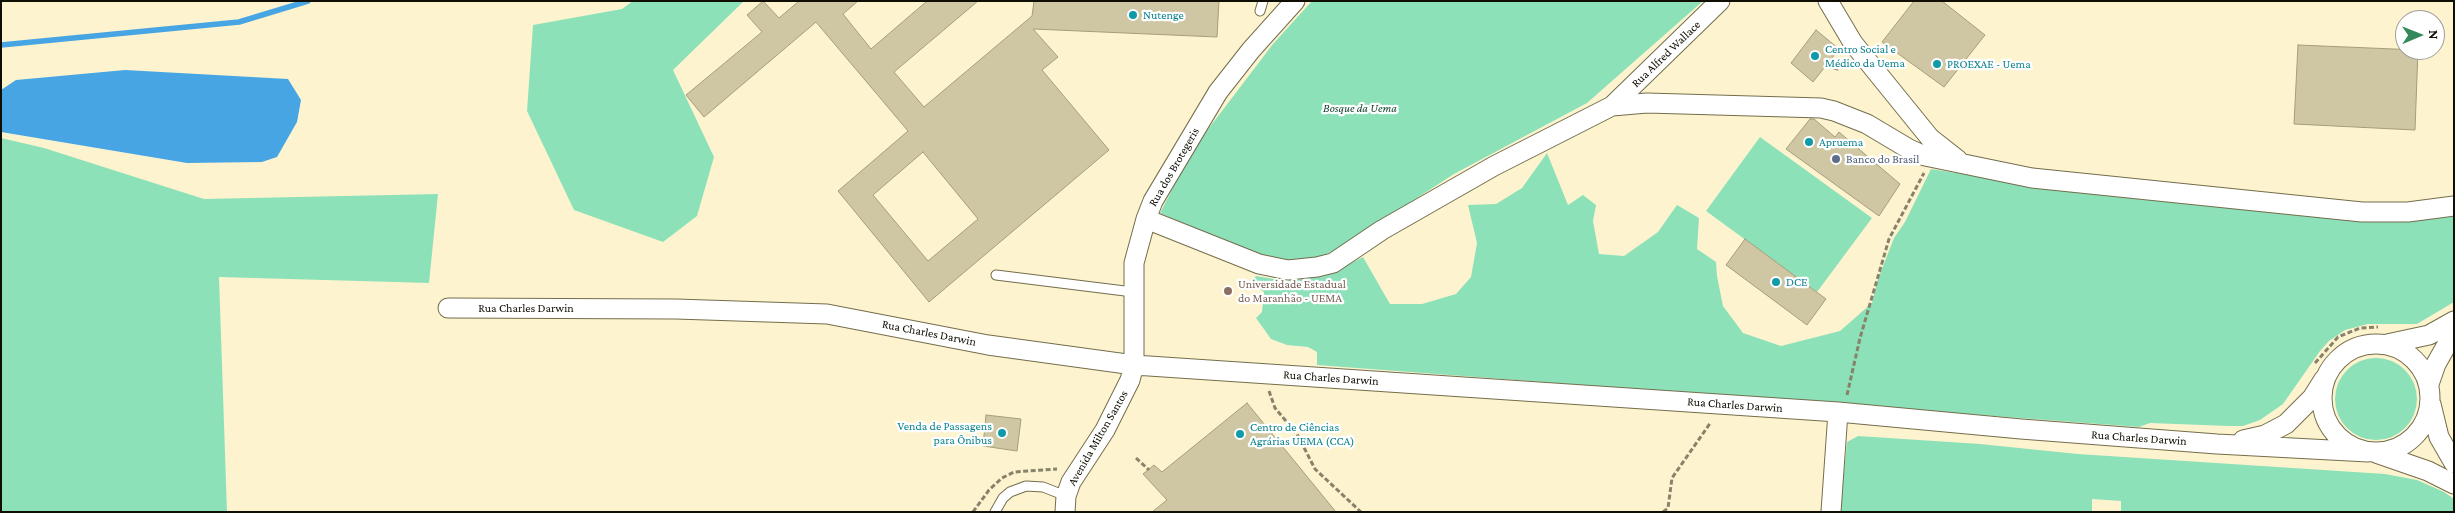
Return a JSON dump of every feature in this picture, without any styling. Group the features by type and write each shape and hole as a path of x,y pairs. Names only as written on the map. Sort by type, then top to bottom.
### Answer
{"street":[{"name":"Rua dos Brotegeris","path":"1134,364 1134,263 1146,218 1158,193 1218,92 1251,50 1295,1"},
{"name":"Rua Alfred Wallace","path":"1612,106 1720,1"},
{"path":"1828,1 1853,43 1930,138 1963,164"},
{"path":"1146,218 1259,264 1288,270 1317,267 1333,262 1382,230 1494,166 1612,106 1647,103 1821,108 1834,110 1867,124 1917,152 1963,164 2032,178 2362,212 2408,212 2454,206"},
{"name":"Rua Charles Darwin","path":"448,308 676,309 827,314 988,344 1134,364 1842,408 2021,429 2217,444 2372,452"},
{"path":"2454,321 2409,341 2386,336 2351,349 2319,373 2322,400 2328,424 2338,437 2352,447 2428,471 2454,484"},
{"path":"2372,452 2393,450 2408,443 2420,431 2426,420 2436,364 2454,332"},
{"path":"2386,336 2414,358 2423,370 2430,392 2439,437 2454,463"},
{"name":"Avenida Milton Santos","path":"1065,504 1071,482 1123,398 1134,364"},
{"name":"Rua Charles Darwin","path":"2217,444 2265,435 2286,424 2312,398 2319,373"},
{"path":"1831,512 1842,408"}],"lane":[{"path":"1260,11 1262,1"},
{"path":"996,275 1133,292"},
{"path":"995,512 1003,498 1010,492 1026,486 1043,486 1065,504"}],"path":[{"path":"1842,408 1889,239 1927,165"},
{"path":"2319,373 2338,337 2360,328 2386,336"},
{"path":"1268,388 1275,408 1297,434 1315,468 1361,512"},
{"path":"1663,512 1668,508 1672,478 1713,419"},
{"path":"1136,458 1149,470"}],"green space":[{"path":"633,1 744,1 673,70 714,157 697,216 663,242 574,210 527,111 533,25 622,9"},
{"name":"Bosque da Uema","path":"1312,1 1703,1 1587,103 1454,174 1338,249 1307,262 1275,264 1160,213 1193,149 1273,44"},
{"path":"1760,137 1872,218 1817,292 1706,211"},
{"path":"1,138 44,148 204,199 438,194 429,283 219,277 227,512 1,512"},
{"path":"1547,153 1568,205 1583,195 1596,205 1593,221 1599,254 1624,256 1658,232 1677,205 1699,218 1697,249 1716,262 1723,306 1743,333 1781,346 1840,331 1872,303 1878,279 1894,238 1905,222 1931,169 2030,185 2454,214 2454,302 2417,324 2368,324 2345,330 2329,341 2320,351 2283,404 2260,420 2243,426 2150,423 2139,427 1317,365 1317,352 1308,347 1287,345 1271,339 1256,318 1262,312 1264,292 1250,283 1256,276 1286,281 1325,276 1363,257 1390,304 1422,304 1456,294 1471,277 1477,243 1468,205 1496,204 1522,188"},
{"path":"2368,358 2384,358 2399,365 2410,376 2417,391 2414,415 2405,428 2384,440 2368,440 2353,433 2342,422 2335,407 2335,391 2342,376 2353,365"},
{"path":"1858,436 1980,444 2078,454 2385,474 2417,480 2444,492 2454,499 2454,512 2121,512 2121,501 2092,499 2092,512 1840,512 1847,442"}],"water":[{"path":"125,70 288,79 301,100 297,122 277,157 262,162 187,163 1,132 1,90 16,80"}],"building":[{"path":"763,1 779,18 799,1 858,1 843,14 871,49 927,1 978,1 894,72 924,107 1032,16 1034,1 1219,1 1217,37 1033,29 1058,57 1042,70 1109,150 929,302 838,191 908,131 816,22 704,117 686,95 762,32 747,15","holes":["923,152 978,219 928,261 873,195"]},
{"name":"PROEXAE - Uema","path":"1914,1 1942,1 1985,35 1944,87 1882,42"},
{"name":"Centro Social e Médico da Uema","path":"1816,30 1839,49 1813,82 1791,63"},
{"path":"2298,45 2395,49 2395,60 2418,60 2415,130 2294,124"},
{"path":"1810,119 1814,119 1835,137 1839,132 1900,184 1879,216 1786,149"},
{"name":"DCE","path":"1745,239 1826,299 1807,325 1726,265"},
{"name":"Centro de Ciências Agrárias UEMA (CCA)","path":"1247,403 1336,512 1152,512 1167,500 1143,474 1154,465 1162,472"},
{"name":"Venda de Passagens para Ônibus","path":"986,415 1021,419 1017,451 983,446"}],"waterway":[{"path":"1,45 239,22 308,1"}],"place":[{"name":"Nutenge","path":"1133,15"},
{"name":"Centro Social e Médico da Uema","path":"1815,56"},
{"name":"PROEXAE - Uema","path":"1937,64"},
{"name":"Apruema","path":"1809,142"},
{"name":"Banco do Brasil","path":"1836,159"},
{"name":"DCE","path":"1776,282"},
{"name":"Universidade Estadual do Maranhão - UEMA","path":"1228,291"},
{"name":"Venda de Passagens para Ônibus","path":"1002,433"},
{"name":"Centro de Ciências Agrárias UEMA (CCA)","path":"1240,434"}]}
